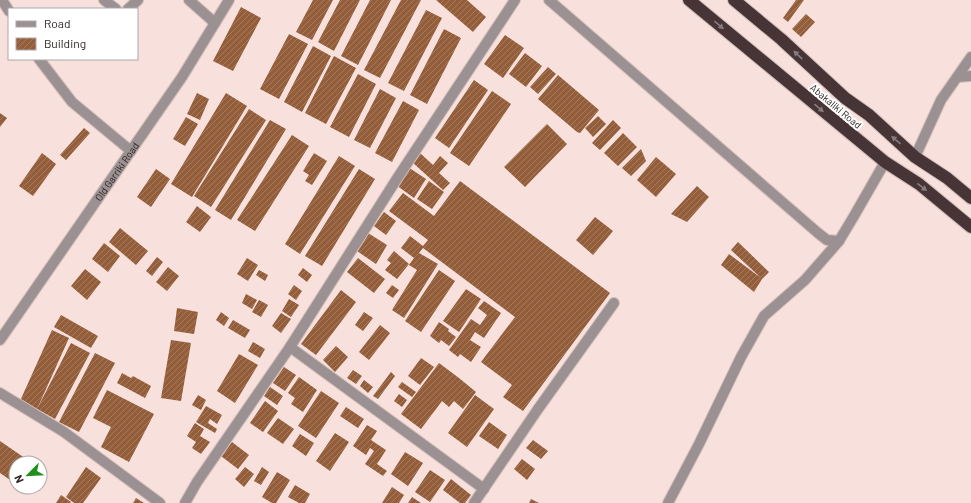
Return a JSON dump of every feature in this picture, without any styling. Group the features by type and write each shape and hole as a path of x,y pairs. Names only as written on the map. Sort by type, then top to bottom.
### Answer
{"highway":[{"name":"Abakaliki Road","path":"689,0 884,162 919,184 971,227"},
{"name":"Abakaliki Road","path":"734,0 781,39 845,98 869,116 915,157 947,178 971,198"}],"street":[{"path":"2,0 8,9"},
{"path":"104,0 115,8"},
{"path":"129,8 138,0"},
{"path":"189,0 215,23"},
{"name":"Old Garriki Road","path":"0,340 182,77 229,0"},
{"path":"185,503 197,482 290,347 381,203 515,0"},
{"path":"549,0 827,240 839,241"},
{"path":"915,157 941,100 971,57"},
{"path":"40,60 72,102 131,151"},
{"path":"958,77 971,76"},
{"path":"668,503 699,444 741,357 764,316 805,280 839,241 884,162"},
{"path":"474,503 538,409 614,303"},
{"path":"290,347 484,489"},
{"path":"0,392 64,432 160,503"}],"building":[{"path":"313,0 333,0 312,40 296,32"},
{"path":"340,0 360,0 334,51 318,42"},
{"path":"370,0 391,0 358,65 341,56"},
{"path":"401,0 421,0 380,78 364,70"},
{"path":"436,0 467,0 486,17 473,32"},
{"path":"796,0 804,0 788,22 783,18"},
{"path":"241,7 261,18 233,71 213,61"},
{"path":"426,10 442,18 404,91 388,83"},
{"path":"806,14 815,22 801,37 792,29"},
{"path":"444,29 461,38 427,104 410,95"},
{"path":"289,34 308,44 279,99 260,89"},
{"path":"505,35 524,48 503,78 484,64"},
{"path":"313,46 331,56 302,112 284,102"},
{"path":"525,53 542,66 526,87 509,74"},
{"path":"334,56 356,68 326,124 305,113"},
{"path":"548,67 556,74 538,94 530,87"},
{"path":"358,74 376,84 349,137 330,127"},
{"path":"558,75 599,110 580,133 538,99"},
{"path":"474,80 488,90 449,148 435,138"},
{"path":"380,89 396,98 370,148 354,140"},
{"path":"492,91 511,104 469,166 450,153"},
{"path":"197,93 209,99 200,120 187,114"},
{"path":"226,93 247,106 192,197 171,184"},
{"path":"403,101 419,110 392,162 375,153"},
{"path":"249,109 266,120 211,207 194,196"},
{"path":"0,113 7,118 0,127"},
{"path":"598,116 606,124 593,137 585,128"},
{"path":"186,117 198,124 185,146 173,139"},
{"path":"270,120 286,129 231,220 215,210"},
{"path":"613,120 621,128 600,150 592,143"},
{"path":"547,124 567,144 525,187 504,167"},
{"path":"84,128 90,133 66,160 60,155"},
{"path":"623,133 637,147 618,166 604,153"},
{"path":"292,135 309,146 255,231 237,220"},
{"path":"641,149 646,161 631,176 622,168"},
{"path":"42,153 56,164 33,196 19,186"},
{"path":"314,153 327,161 312,185 305,181 309,175 303,171"},
{"path":"420,153 433,165 440,156 448,163 439,173 450,183 443,190 412,162"},
{"path":"339,156 355,166 300,254 285,244"},
{"path":"656,157 676,174 656,197 637,180"},
{"path":"408,167 426,179 414,198 396,185"},
{"path":"156,169 170,179 151,207 137,197"},
{"path":"359,169 375,179 322,266 305,256"},
{"path":"429,181 444,192 432,209 417,199"},
{"path":"460,181 610,293 523,411 503,397 512,385 481,362 515,317 423,248 419,253 438,264 404,318 392,310 417,270 409,265 414,258 401,248 410,236 423,246 428,240 389,211 403,193 434,216"},
{"path":"697,186 709,197 687,222 671,214"},
{"path":"197,206 211,217 200,232 186,222"},
{"path":"384,212 396,221 386,235 374,226"},
{"path":"595,217 613,231 593,255 576,240"},
{"path":"120,228 148,251 136,265 109,242"},
{"path":"368,233 387,245 376,264 357,251"},
{"path":"738,242 769,272 762,279 754,292 721,265 729,254 761,278 731,250"},
{"path":"104,243 120,256 108,272 92,259"},
{"path":"394,251 409,264 397,279 385,270 391,263 387,260"},
{"path":"157,257 163,262 152,276 146,271"},
{"path":"247,258 258,265 248,281 237,274"},
{"path":"358,258 385,279 374,293 347,272"},
{"path":"168,267 179,276 167,291 156,282"},
{"path":"303,268 312,275 307,282 298,275"},
{"path":"85,269 101,282 87,300 71,286"},
{"path":"259,270 268,275 265,281 256,275"},
{"path":"439,270 455,281 421,332 405,321"},
{"path":"294,285 302,291 296,300 288,294"},
{"path":"392,285 399,290 393,298 386,293"},
{"path":"466,289 481,299 459,332 443,321"},
{"path":"341,290 356,302 316,355 301,344"},
{"path":"246,294 257,300 252,309 242,303"},
{"path":"289,299 299,305 291,317 282,311"},
{"path":"259,300 268,305 261,317 252,312"},
{"path":"484,301 501,313 484,338 475,332 470,340 481,347 471,362 460,354 458,357 449,350 471,319 480,325 487,315 478,308"},
{"path":"177,308 198,312 194,334 174,331"},
{"path":"221,312 229,318 224,326 216,320"},
{"path":"364,312 373,318 363,331 355,325"},
{"path":"281,313 291,319 281,333 272,326"},
{"path":"61,315 98,336 91,348 54,327"},
{"path":"233,320 250,330 245,338 228,328"},
{"path":"439,322 449,329 448,331 456,337 449,346 441,340 439,343 430,336"},
{"path":"380,325 390,333 369,360 359,352"},
{"path":"52,330 69,338 37,409 20,401"},
{"path":"171,340 191,343 181,401 161,398"},
{"path":"253,342 265,349 260,358 248,351"},
{"path":"71,343 90,353 55,419 37,409"},
{"path":"336,346 348,357 335,372 323,360"},
{"path":"95,353 115,363 79,432 59,422"},
{"path":"239,354 258,365 235,403 217,391"},
{"path":"421,358 434,367 420,385 408,376"},
{"path":"439,363 476,392 463,409 454,401 449,407 442,401 421,429 401,414"},
{"path":"284,367 296,375 285,391 273,383"},
{"path":"353,370 362,376 356,384 347,378"},
{"path":"391,372 395,376 378,399 373,396"},
{"path":"122,373 131,378 133,376 151,386 145,398 117,383"},
{"path":"299,377 317,390 303,412 291,404 295,398 288,393"},
{"path":"364,380 373,387 368,393 360,386"},
{"path":"402,382 416,392 412,397 398,387"},
{"path":"270,387 283,396 277,405 264,396"},
{"path":"107,390 154,414 129,462 101,447 111,427 93,418"},
{"path":"321,391 339,403 316,438 298,426"},
{"path":"399,394 407,400 402,407 394,401"},
{"path":"198,395 206,400 201,410 192,405"},
{"path":"475,395 494,409 467,447 448,433"},
{"path":"265,401 278,411 263,432 250,423"},
{"path":"206,406 222,415 217,424 210,419 208,423 217,429 215,433 196,422"},
{"path":"346,407 364,419 358,428 340,416"},
{"path":"278,418 294,429 283,444 267,433"},
{"path":"489,422 507,435 498,449 479,436"},
{"path":"195,423 204,429 200,436 210,442 201,454 192,448 196,442 187,436"},
{"path":"367,425 377,431 371,440 386,450 377,464 387,471 383,476 365,464 374,451 370,448 366,455 353,446"},
{"path":"335,433 349,442 330,471 316,461"},
{"path":"300,434 314,443 306,456 292,446"},
{"path":"533,440 548,451 541,459 526,448"},
{"path":"0,441 20,455 8,455 8,478 0,473"},
{"path":"232,442 249,455 238,469 221,456"},
{"path":"405,452 423,463 408,486 391,474"},
{"path":"522,459 535,469 527,480 514,469"},
{"path":"86,467 101,478 83,503 74,503 66,497"},
{"path":"245,467 254,474 244,487 235,479"},
{"path":"262,467 269,472 261,485 254,481"},
{"path":"430,470 445,480 430,502 415,492"},
{"path":"277,472 290,480 276,503 272,503 262,497"},
{"path":"451,479 471,495 465,503 460,503 443,490"},
{"path":"295,485 310,494 305,503 299,503 288,497"},
{"path":"392,487 404,495 399,503 382,503"},
{"path":"61,495 71,502 56,503"},
{"path":"412,497 421,503 408,503"},
{"path":"136,498 144,503 133,503"},
{"path":"531,499 539,503 529,503"}]}
